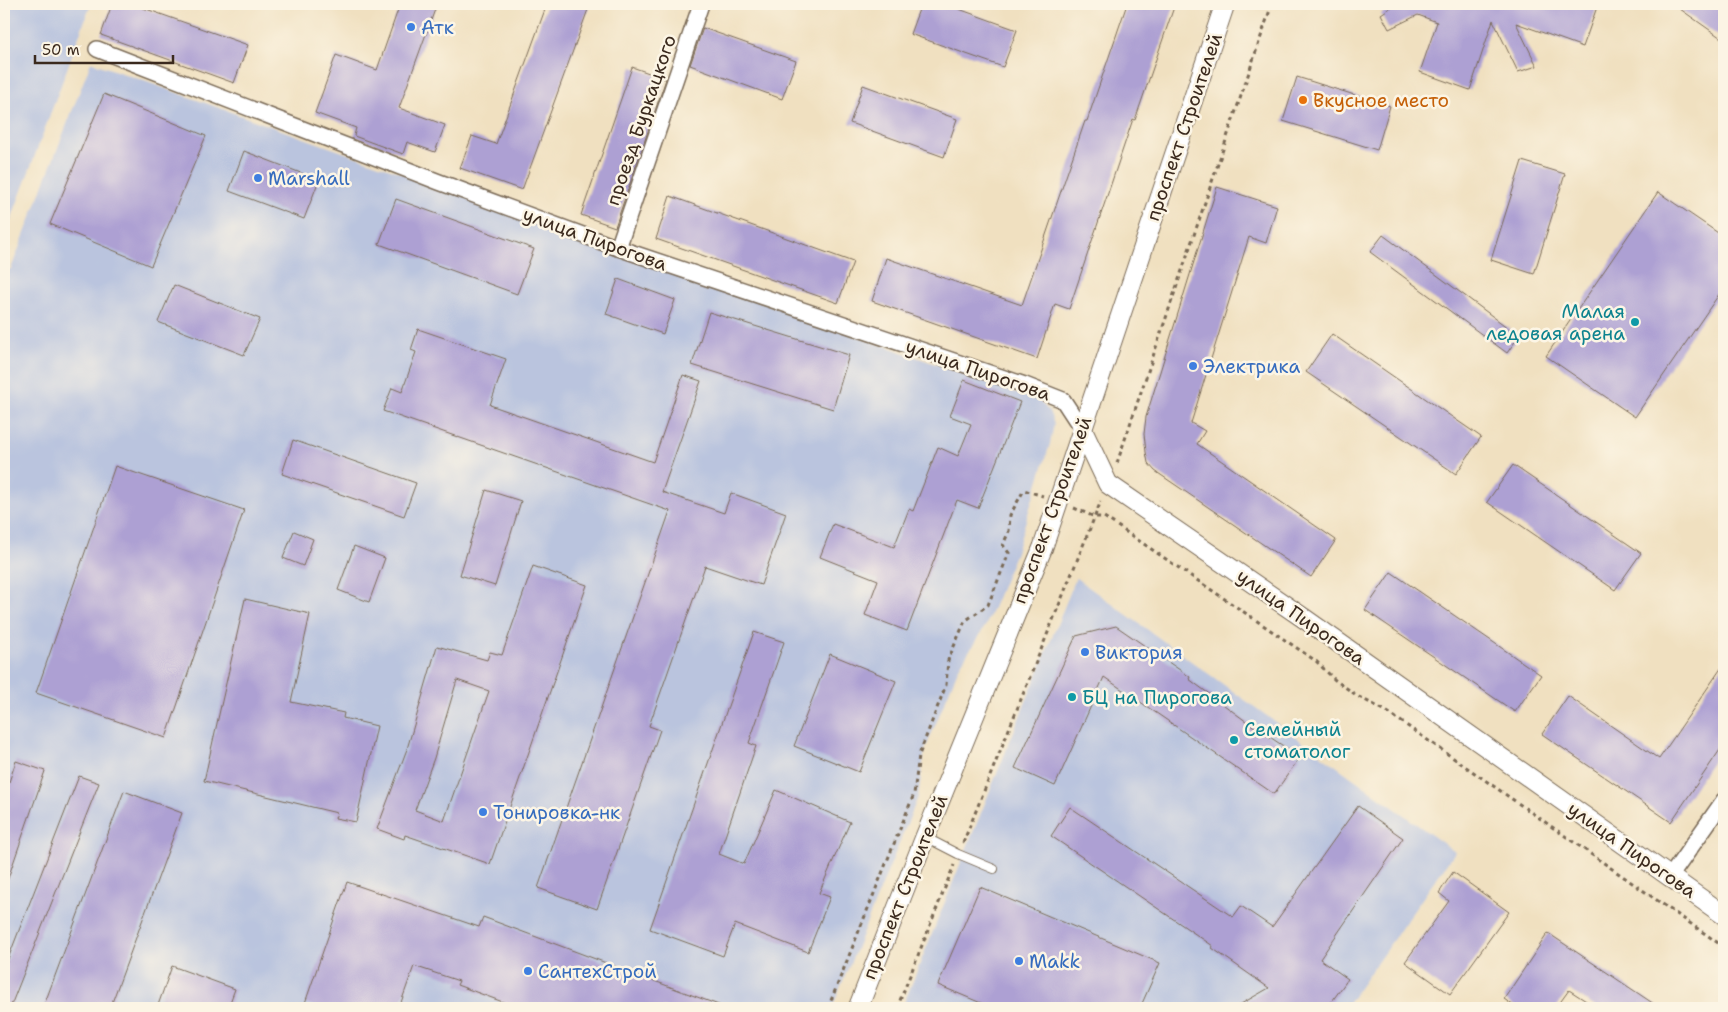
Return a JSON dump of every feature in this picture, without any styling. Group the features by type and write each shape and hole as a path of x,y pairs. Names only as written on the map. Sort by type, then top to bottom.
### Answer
{"street":[{"name":"проезд Буркацкого","path":"618,248 701,4"},
{"name":"проспект Строителей","path":"858,1008 925,837 1043,547 1225,4"},
{"name":"улица Пирогова","path":"97,49 440,182 618,248 1026,385 1063,400 1082,429 1108,484 1267,592 1724,915"},
{"path":"1670,877 1724,800"}],"lane":[{"path":"925,837 958,854 994,869"}],"path":[{"path":"897,1008 1120,456 1272,4"},
{"path":"828,1008 914,794 919,755 946,685 948,660 965,621 988,605 1010,553 1003,545 1008,531 1010,515 1024,490 1058,501 1095,517 1104,517 1316,661 1335,680 1359,697 1386,711 1724,947"}],"shaded area":[{"path":"4,4 91,4 8,228 4,225"},
{"path":"91,62 1039,401 1049,411 1054,424 1050,444 1016,552 986,625 959,667 925,750 918,797 832,1008 4,1008 4,270 11,269"},
{"path":"1076,578 1455,852 1345,1008 902,1008"}],"building":[{"path":"112,4 132,4 248,45 234,83 101,35"},
{"path":"400,4 437,4 399,108 445,125 435,152 407,142 403,154 354,136 356,128 315,113 336,55 377,70"},
{"path":"547,4 590,4 522,190 460,168 472,136 496,144"},
{"path":"921,4 945,4 1017,30 1003,67 910,34"},
{"path":"1127,4 1175,4 1135,120 1133,119 1069,309 1055,304 1037,359 872,301 886,258 1022,305"},
{"path":"1392,4 1598,4 1583,47 1516,23 1537,66 1518,72 1493,20 1470,90 1420,72 1437,22 1418,15 1389,29 1381,14 1393,6"},
{"path":"1673,4 1724,4 1724,40"},
{"path":"703,28 796,61 782,99 690,65"},
{"path":"632,67 666,79 615,227 581,215"},
{"path":"1297,77 1390,106 1377,150 1283,121"},
{"path":"863,85 957,119 944,157 850,123"},
{"path":"104,94 206,136 151,266 50,224"},
{"path":"244,151 319,180 304,219 229,191"},
{"path":"1522,161 1565,174 1534,274 1491,260"},
{"path":"1217,187 1277,206 1266,243 1249,237 1191,423 1205,431 1197,444 1336,540 1311,577 1155,471 1148,463 1144,434 1146,417"},
{"name":"Малая ледовая арена","path":"1658,192 1724,237 1724,287 1635,417 1546,356"},
{"path":"670,196 853,262 838,303 656,239"},
{"path":"396,199 534,249 517,294 379,244"},
{"path":"1383,235 1519,336 1507,353 1370,252"},
{"path":"618,279 675,300 663,334 606,314"},
{"path":"174,285 260,319 244,355 158,322"},
{"path":"709,312 849,355 833,409 692,365"},
{"path":"418,329 506,359 490,405 653,462 683,375 701,381 662,492 724,513 731,493 786,513 761,585 705,566 649,726 660,730 597,909 538,888 670,511 383,411 392,388 402,392 416,352 411,350"},
{"path":"1332,334 1481,437 1456,474 1306,372"},
{"path":"964,380 1020,402 978,508 957,500 907,631 865,615 878,580 820,557 833,524 894,547 909,509 913,511 938,447 958,456 971,424 950,416"},
{"path":"293,440 416,483 404,516 282,474"},
{"path":"1513,465 1641,553 1615,590 1487,502"},
{"path":"115,466 244,510 166,738 36,693"},
{"path":"486,490 521,501 495,586 460,575"},
{"path":"294,531 313,539 303,566 283,558"},
{"path":"354,546 385,558 369,602 338,590"},
{"path":"533,566 587,585 490,864 405,835 404,839 377,829 407,749 437,646 487,660 490,652 502,655","holes":["457,680 489,691 444,821 415,810 434,758"]},
{"path":"1391,572 1541,675 1515,712 1365,610"},
{"path":"245,599 310,614 291,702 344,713 343,718 377,726 356,822 335,818 337,813 204,781"},
{"name":"БЦ на Пирогова","path":"1116,626 1190,677 1189,679 1247,722 1300,757 1274,794 1104,677 1055,786 1015,768 1076,636"},
{"path":"754,632 784,642 749,743 756,746 719,854 744,864 776,790 850,822 819,893 830,897 808,952 735,924 723,956 650,929"},
{"path":"830,654 896,681 859,772 794,746"},
{"path":"1724,664 1724,744 1671,822 1542,734 1568,696 1659,759"},
{"path":"16,761 45,771 6,884 4,884 4,797"},
{"path":"79,776 99,783 10,1008 4,1008 4,969"},
{"path":"124,791 182,813 110,1008 43,1008"},
{"path":"1358,806 1403,838 1320,959 1348,979 1327,1008 1234,1008 1269,988 1212,948 1213,946 1051,836 1070,807 1233,917 1241,906 1272,927"},
{"path":"1453,872 1509,912 1450,994 1405,962 1449,901 1439,893"},
{"path":"347,882 479,927 483,917 724,1007 519,1008 457,985 459,981 414,966 399,1008 321,1008 305,1003"},
{"path":"980,887 1160,963 1140,1008 993,1008 938,985"},
{"path":"1548,933 1660,1008 1597,1008 1569,990 1556,1008 1517,1008 1504,999"},
{"path":"172,966 235,989 228,1008 157,1008"}],"place":[{"name":"Атк","path":"411,27"},
{"name":"Вкусное место","path":"1303,100"},
{"name":"Marshall","path":"258,178"},
{"name":"Малая ледовая арена","path":"1635,322"},
{"name":"Электрика","path":"1193,366"},
{"name":"Виктория","path":"1085,652"},
{"name":"БЦ на Пирогова","path":"1072,697"},
{"name":"Семейный стоматолог","path":"1234,740"},
{"name":"Тонировка-нк","path":"483,812"},
{"name":"Makk","path":"1019,961"},
{"name":"СантехСтрой","path":"528,971"}]}
